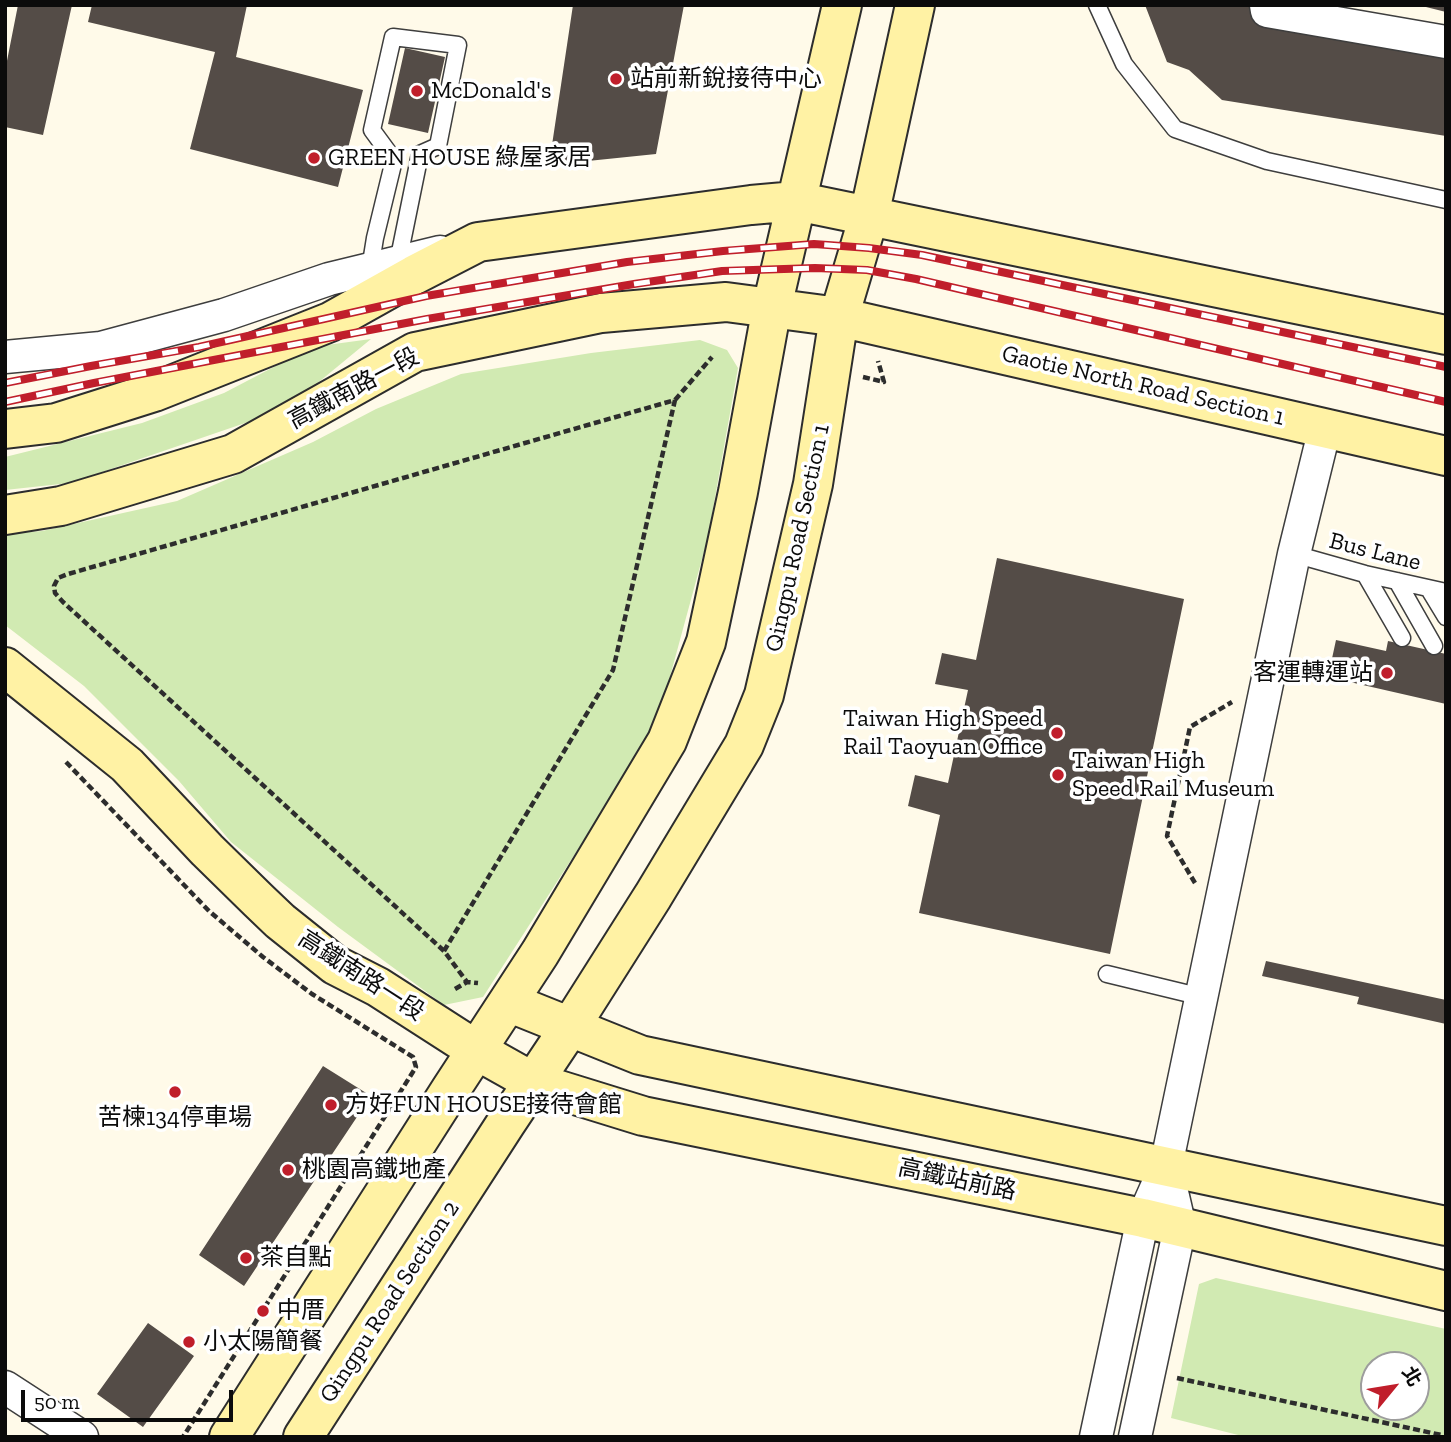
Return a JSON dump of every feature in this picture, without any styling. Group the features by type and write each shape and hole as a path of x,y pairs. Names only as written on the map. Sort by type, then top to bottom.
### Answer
{"street":[{"path":"229,1437 476,1050 493,993 540,953 667,741 706,642 738,492 772,307 842,5"},
{"name":"Qingpu Road Section 1","path":"570,1027 744,745 764,695 813,484 839,317 869,216 915,5"},
{"path":"1266,5 1267,11 1446,42"},
{"path":"1323,5 1446,26"},
{"path":"5,357 101,348 224,315 329,279 478,242 796,201 1446,335"},
{"path":"5,429 57,423 167,387 330,322 478,242"},
{"name":"高鐵南路一段","path":"5,515 61,506 233,454 415,352 601,313 726,302 839,317"},
{"name":"Gaotie North Road Section 1","path":"839,317 1446,456"},
{"path":"1096,1437 1143,1218 1167,1166 1293,554 1325,428"},
{"name":"高鐵南路一段","path":"5,667 127,765 207,850 280,921 335,965 378,987 476,1050"},
{"path":"493,993 640,1055 1446,1226"},
{"name":"Qingpu Road Section 2","path":"303,1437 570,1027"},
{"name":"高鐵站前路","path":"476,1050 533,1082 643,1116 1143,1218 1446,1291"},
{"path":"1135,1437 1180,1227 1167,1166"},
{"path":"5,1387 82,1437"}],"lane":[{"path":"1097,5 1124,64 1175,129 1267,161 1446,200"},
{"path":"393,37 458,45 438,146 420,154 384,265 375,238 394,160 372,131 393,37"},
{"name":"Bus Lane","path":"1293,554 1397,582 1446,592"},
{"path":"1365,574 1402,638"},
{"path":"1397,582 1434,646"},
{"path":"1429,589 1446,617"},
{"path":"1107,974 1202,997"}],"path":[{"path":"858,376 884,382 876,356"},
{"path":"444,951 613,670 674,400 712,358"},
{"path":"493,993 467,982 444,951 63,602 55,593 54,586 58,578 68,574 674,400"},
{"path":"1200,891 1167,836 1190,727 1235,700"},
{"path":"455,989 467,982"},
{"path":"183,1437 416,1067"},
{"path":"1173,1377 1446,1436"}],"green space":[{"path":"371,339 286,409 70,483 5,490 5,457 142,423 224,393 312,347"},
{"path":"700,340 727,350 738,368 708,537 659,717 598,818 483,997 444,1005 338,927 231,842 179,781 84,686 5,625 5,534 42,531 177,501 313,442 376,409 461,374 591,353"},
{"path":"1216,1278 1446,1329 1446,1437 1246,1437 1171,1418 1199,1284"}],"building":[{"path":"18,5 72,5 43,135 5,127 5,71"},
{"path":"92,5 247,5 236,57 363,90 338,187 190,149 215,52 88,22"},
{"name":"站前新銳接待中心","path":"573,5 684,5 656,154 549,165"},
{"path":"1145,5 1251,5 1253,21 1446,55 1446,136 1222,100 1189,70 1167,62"},
{"path":"1446,5 1446,12 1422,6"},
{"name":"McDonald's","path":"405,48 445,57 428,133 388,124"},
{"name":"Taiwan High Speed Rail Taoyuan Office","path":"997,558 1184,599 1110,954 919,913 940,815 908,806 915,775 948,783 968,690 935,684 942,653 976,660"},
{"name":"客運轉運站","path":"1336,640 1386,651 1388,641 1446,654 1446,704 1328,677"},
{"path":"1266,961 1446,1000 1446,1024 1357,1004 1359,997 1262,976"},
{"path":"323,1066 371,1096 244,1286 199,1255"},
{"path":"148,1323 194,1356 143,1427 97,1394"}],"railway":[{"path":"5,383 199,347 426,296 627,262 814,244 922,255 1446,367"},
{"path":"5,402 427,319 634,284 722,271 815,268 867,270 916,279 1446,402"}],"place":[{"name":"站前新銳接待中心","path":"616,79"},
{"name":"McDonald's","path":"417,91"},
{"name":"GREEN HOUSE 綠屋家居","path":"314,158"},
{"name":"客運轉運站","path":"1387,673"},
{"name":"Taiwan High Speed Rail Taoyuan Office","path":"1057,733"},
{"name":"Taiwan High Speed Rail Museum","path":"1058,775"},
{"name":"苦楝134停車場","path":"175,1092"},
{"name":"方好FUN HOUSE接待會館","path":"331,1105"},
{"name":"桃園高鐵地產","path":"288,1170"},
{"name":"茶自點","path":"246,1258"},
{"name":"中厝","path":"263,1311"},
{"name":"小太陽簡餐","path":"189,1342"}]}
